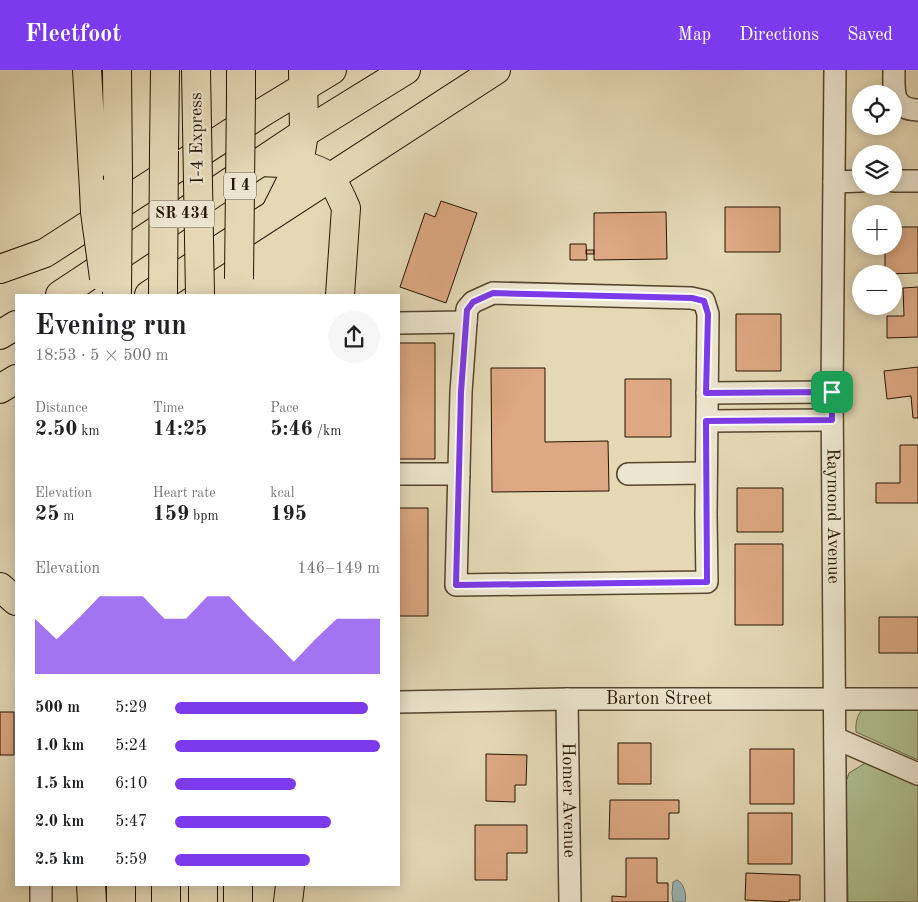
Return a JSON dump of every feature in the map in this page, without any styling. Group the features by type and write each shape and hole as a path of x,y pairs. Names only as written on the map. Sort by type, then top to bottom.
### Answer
{"main road":[{"path":"87,70 95,212 106,294"},
{"path":"117,70 117,294"},
{"name":"I-4 Express","path":"163,294 165,70"},
{"name":"I-4 Express","path":"196,70 200,294"},
{"path":"0,269 46,253 303,78 332,70"},
{"name":"SR 434","path":"62,294 304,133 406,70"},
{"name":"SR 434","path":"151,294 496,70"},
{"path":"275,213 299,165 304,133 303,78"},
{"name":"I 4","path":"239,287 241,82"},
{"path":"260,162 308,166 329,178 346,208 340,294"},
{"path":"0,335 15,326"},
{"path":"0,389 15,380"},
{"path":"0,587 15,600"},
{"path":"91,886 92,902"},
{"path":"121,886 121,902"},
{"path":"166,886 166,902"},
{"path":"203,886 203,902"},
{"path":"238,886 238,902"},
{"path":"288,902 290,886"}],"street":[{"name":"Raymond Avenue","path":"835,70 832,420 836,902"},
{"path":"894,70 894,96 900,104 910,110 918,110"},
{"path":"834,182 852,181"},
{"path":"902,181 918,181"},
{"path":"493,293 692,298 704,301 708,314 706,393 707,582 456,585 461,392 466,322 467,310 473,302 493,293"},
{"path":"400,323 466,322"},
{"path":"706,393 832,392"},
{"path":"706,421 832,420"},
{"path":"628,474 706,473"},
{"path":"400,474 459,474"},
{"name":"Barton Street","path":"400,702 567,699 918,698"},
{"name":"Homer Avenue","path":"567,699 570,902"},
{"path":"835,738 918,774"},
{"path":"40,886 41,902"}],"green space":[{"path":"918,705 918,760 856,732 858,716 862,710 869,706"},
{"path":"867,762 918,784 918,902 848,902 846,782 849,773"}],"water":[{"path":"677,880 684,890 685,902 673,902 673,882"}],"building":[{"path":"441,201 477,213 446,303 400,287 425,213 435,217"},
{"path":"725,207 780,207 780,252 725,252"},
{"path":"666,212 667,259 594,260 594,213"},
{"path":"902,227 918,227 918,273 902,273 902,265 885,265 885,255 902,255"},
{"path":"570,244 586,244 587,260 570,260"},
{"path":"586,250 594,250 594,254 586,254"},
{"path":"918,287 918,337 887,338 887,316 904,316 903,288"},
{"path":"736,314 781,314 781,371 736,371"},
{"path":"400,343 435,343 435,459 400,459"},
{"path":"918,367 918,418 913,418 911,396 887,399 884,371"},
{"path":"491,368 545,368 545,442 608,441 609,491 492,492"},
{"path":"625,379 671,379 671,437 625,437"},
{"path":"900,445 918,445 918,503 876,503 876,483 900,483"},
{"path":"737,488 783,488 783,532 737,532"},
{"path":"400,508 428,508 428,616 400,616"},
{"path":"735,544 783,544 783,625 735,625"},
{"path":"879,617 918,617 918,653 879,653"},
{"path":"0,712 14,712 14,755 0,755"},
{"path":"618,743 651,743 651,784 618,784"},
{"path":"750,749 794,749 794,804 750,804"},
{"path":"486,754 527,755 526,785 515,785 515,802 486,801"},
{"path":"610,800 679,800 679,813 669,813 669,839 609,839"},
{"path":"748,813 792,813 792,864 748,864"},
{"path":"475,825 527,825 527,853 507,853 507,880 475,880"},
{"path":"626,858 657,858 657,883 668,883 668,902 612,902 612,896 626,897"},
{"path":"746,873 800,875 800,900 789,900 789,902 745,900"}],"route":[{"path":"493,293 692,298 704,301 708,314 706,393 832,392 832,420 706,421 707,582 456,585 461,392 467,310 473,302 493,293"}]}
